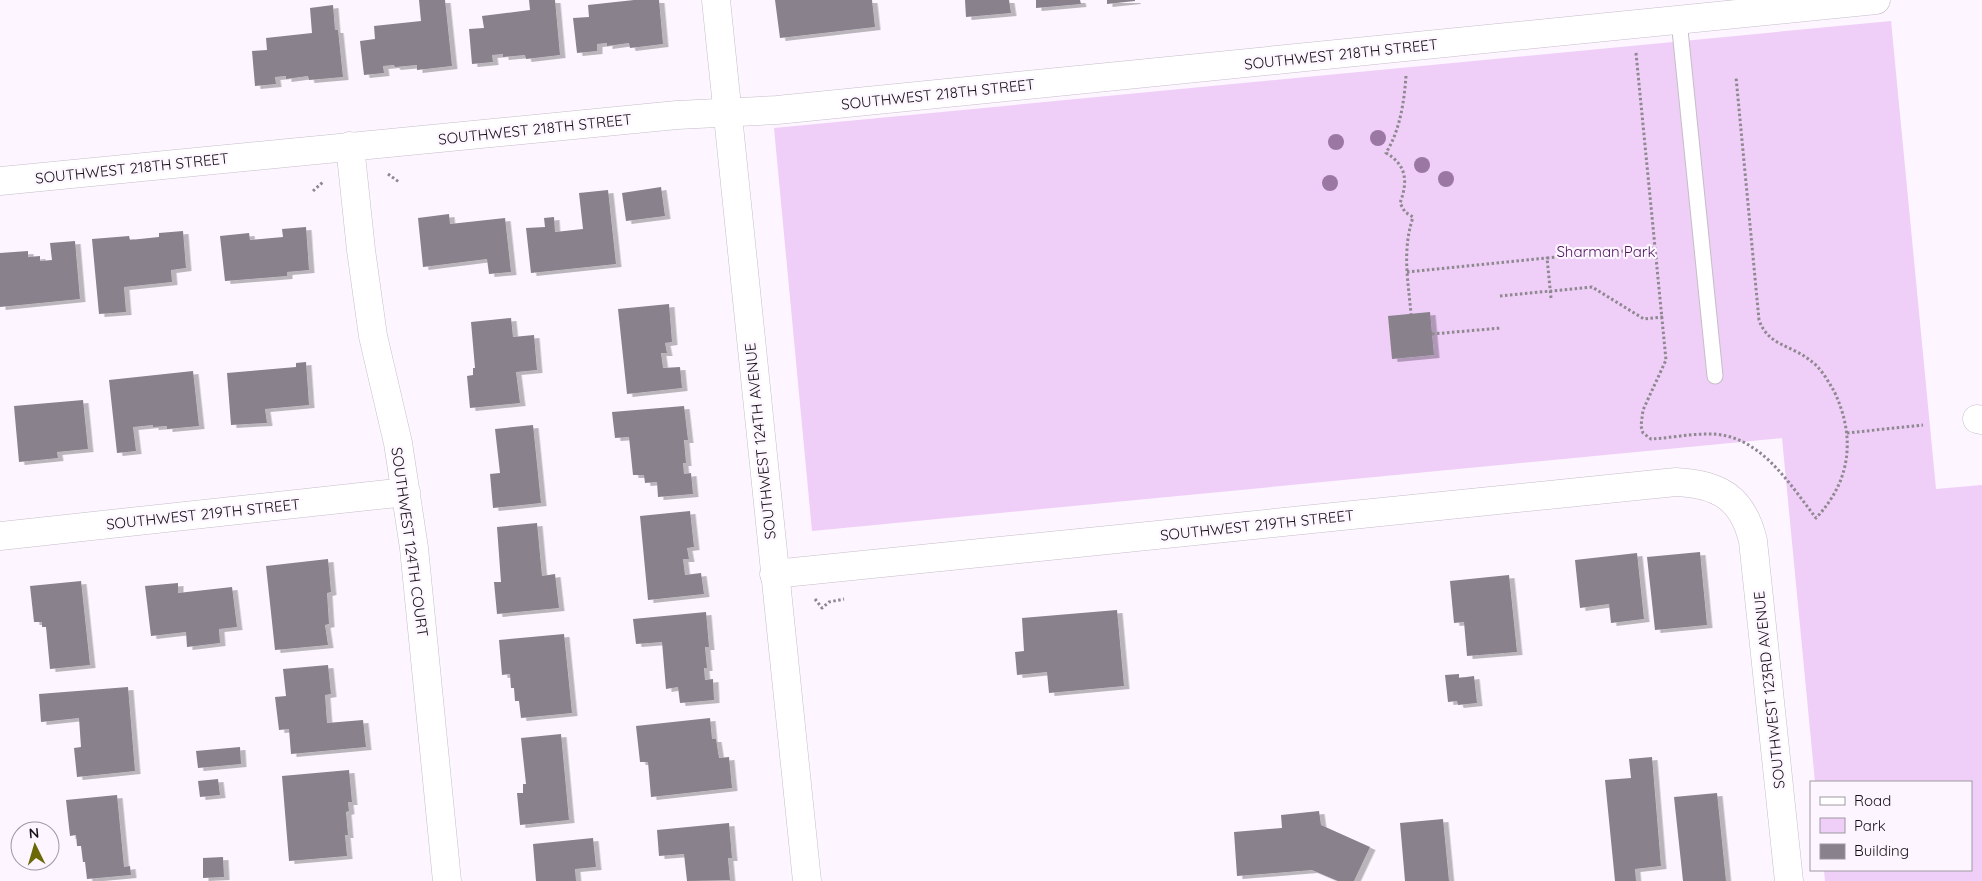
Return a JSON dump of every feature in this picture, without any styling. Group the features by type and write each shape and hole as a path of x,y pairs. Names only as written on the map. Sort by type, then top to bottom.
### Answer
{"street":[{"name":"SOUTHWEST 124TH AVENUE","path":"716,0 806,881"},
{"name":"SOUTHWEST 218TH STREET","path":"0,181 677,115 777,110 1876,0"},
{"name":"SOUTHWEST 124TH COURT","path":"350,146 361,250 373,336 398,443 414,548 447,881"},
{"name":"SOUTHWEST 219TH STREET","path":"774,574 1676,482 1695,483 1715,489 1736,503"},
{"name":"SOUTHWEST 219TH STREET","path":"0,536 406,492"},
{"name":"SOUTHWEST 123RD AVENUE","path":"1736,503 1744,515 1753,540 1789,881"}],"lane":[{"path":"1679,20 1715,376"}],"path":[{"path":"1636,50 1666,360 1643,410 1641,426 1643,433 1646,438 1650,439 1709,434 1738,440 1763,454 1777,468 1816,518 1830,502 1839,486 1844,469 1847,433 1839,402 1822,372 1813,362 1800,353 1768,336 1762,328 1736,77"},
{"path":"1406,73 1404,105 1386,153 1394,158 1404,172 1406,183 1400,203 1405,212 1413,218 1407,239 1407,272 1411,314"},
{"path":"388,174 399,182"},
{"path":"313,191 323,182"},
{"path":"1407,272 1656,248"},
{"path":"1546,258 1551,298"},
{"path":"1500,296 1592,287 1644,319 1663,318"},
{"path":"1432,334 1501,328"},
{"path":"1847,433 1923,425"},
{"path":"812,594 822,608 829,602 844,599"}],"green space":[{"name":"Sharman Park","path":"1891,21 1936,489 1982,485 1982,881 1825,881 1824,871 1972,871 1972,781 1815,781 1782,438 812,531 774,128"}],"building":[{"path":"419,0 445,0 452,66 417,70 417,65 383,66 384,73 364,75 360,41 375,39 374,26 421,21"},
{"path":"529,0 555,0 560,55 526,59 525,55 503,57 503,54 492,55 493,62 472,64 469,29 484,28 482,16 530,10"},
{"path":"634,0 659,0 663,44 630,48 629,43 607,46 607,43 597,44 597,51 577,53 573,18 589,17 588,5"},
{"path":"775,0 872,0 875,27 780,38"},
{"path":"965,0 1009,0 1011,13 966,17"},
{"path":"1036,0 1080,0 1081,4 1036,8"},
{"path":"1107,0 1135,0 1135,1 1107,4"},
{"path":"333,5 335,30 338,30 343,77 309,80 308,76 286,79 286,76 275,77 276,84 255,86 252,51 267,50 266,38 312,33 310,8"},
{"path":"661,187 665,216 626,221 622,193"},
{"path":"608,190 616,264 531,273 526,228 545,227 544,218 554,217 555,232 583,229 579,193"},
{"path":"449,214 450,224 505,218 511,272 489,274 487,259 423,267 418,218"},
{"path":"306,227 309,270 287,272 287,276 225,281 220,236 249,233 250,240 283,237 282,229"},
{"path":"183,231 186,268 171,270 172,282 124,287 126,312 99,314 92,239 129,236 130,240 159,237 159,233"},
{"path":"75,241 80,299 0,307 0,253 28,251 28,257 40,256 40,261 52,260 50,243"},
{"path":"669,304 672,342 665,343 667,353 661,353 663,368 680,367 682,388 627,394 618,309"},
{"path":"1430,312 1434,355 1392,359 1388,316"},
{"path":"511,318 513,337 534,335 537,370 516,372 520,403 470,408 467,376 473,375 473,368 475,368 471,322"},
{"path":"306,362 309,405 265,409 267,423 231,425 227,373 296,367 296,363"},
{"path":"193,371 199,426 167,429 167,426 153,427 153,425 133,427 136,451 117,453 109,380"},
{"path":"83,400 88,449 57,452 58,458 19,462 14,406"},
{"path":"684,406 688,440 684,440 686,463 683,463 684,474 691,473 693,494 658,497 657,482 645,483 644,475 633,475 629,437 615,438 612,412"},
{"path":"533,425 541,503 493,508 490,474 500,473 495,429"},
{"path":"690,511 694,547 687,548 689,559 683,559 685,575 701,573 704,594 648,600 640,516"},
{"path":"537,523 542,576 555,574 559,608 497,614 494,582 501,582 497,527"},
{"path":"1700,552 1707,625 1655,630 1647,557"},
{"path":"1637,553 1644,619 1611,623 1609,604 1580,608 1575,560"},
{"path":"328,559 331,592 327,593 329,624 325,625 328,645 275,650 266,566"},
{"path":"1509,575 1517,652 1467,656 1464,622 1454,623 1450,581"},
{"path":"81,581 90,665 50,669 46,627 42,627 42,622 34,622 30,586"},
{"path":"178,583 178,593 232,587 237,627 219,629 220,643 187,647 186,632 151,636 145,586"},
{"path":"1117,610 1124,686 1049,693 1047,672 1017,675 1015,652 1024,651 1022,618"},
{"path":"706,612 709,647 705,647 707,668 704,668 705,680 713,679 714,700 680,703 678,687 666,689 662,642 636,644 633,619"},
{"path":"564,634 572,713 521,718 519,701 515,701 514,688 511,688 510,674 502,675 499,640"},
{"path":"328,665 331,694 325,695 327,723 363,720 366,747 291,754 289,729 279,730 275,697 286,696 283,669"},
{"path":"1459,674 1459,678 1474,676 1477,703 1458,705 1457,701 1448,702 1445,675"},
{"path":"128,687 135,771 77,777 74,748 81,747 79,718 41,722 39,694"},
{"path":"710,718 712,739 716,739 719,758 729,757 732,788 651,797 648,762 640,762 636,726"},
{"path":"561,734 569,820 520,825 517,793 523,793 523,784 526,784 521,738"},
{"path":"240,747 241,764 198,768 196,751"},
{"path":"1652,757 1661,866 1635,869 1636,881 1615,881 1605,780 1631,778 1629,759"},
{"path":"349,770 352,802 348,802 349,811 346,812 348,835 345,835 347,856 289,861 282,776"},
{"path":"218,779 220,795 200,797 198,781"},
{"path":"1717,793 1726,881 1683,881 1674,797"},
{"path":"117,795 124,867 130,866 131,875 87,879 81,846 77,846 76,835 70,836 66,800"},
{"path":"1319,811 1321,825 1370,847 1354,881 1338,881 1312,870 1237,876 1234,832 1282,828 1281,815"},
{"path":"1443,819 1449,881 1405,881 1400,823"},
{"path":"729,823 732,858 728,858 730,880 687,881 684,854 659,856 657,830"},
{"path":"593,838 596,867 575,869 576,881 536,881 533,844"},
{"path":"223,857 224,877 203,878 203,858"}]}
